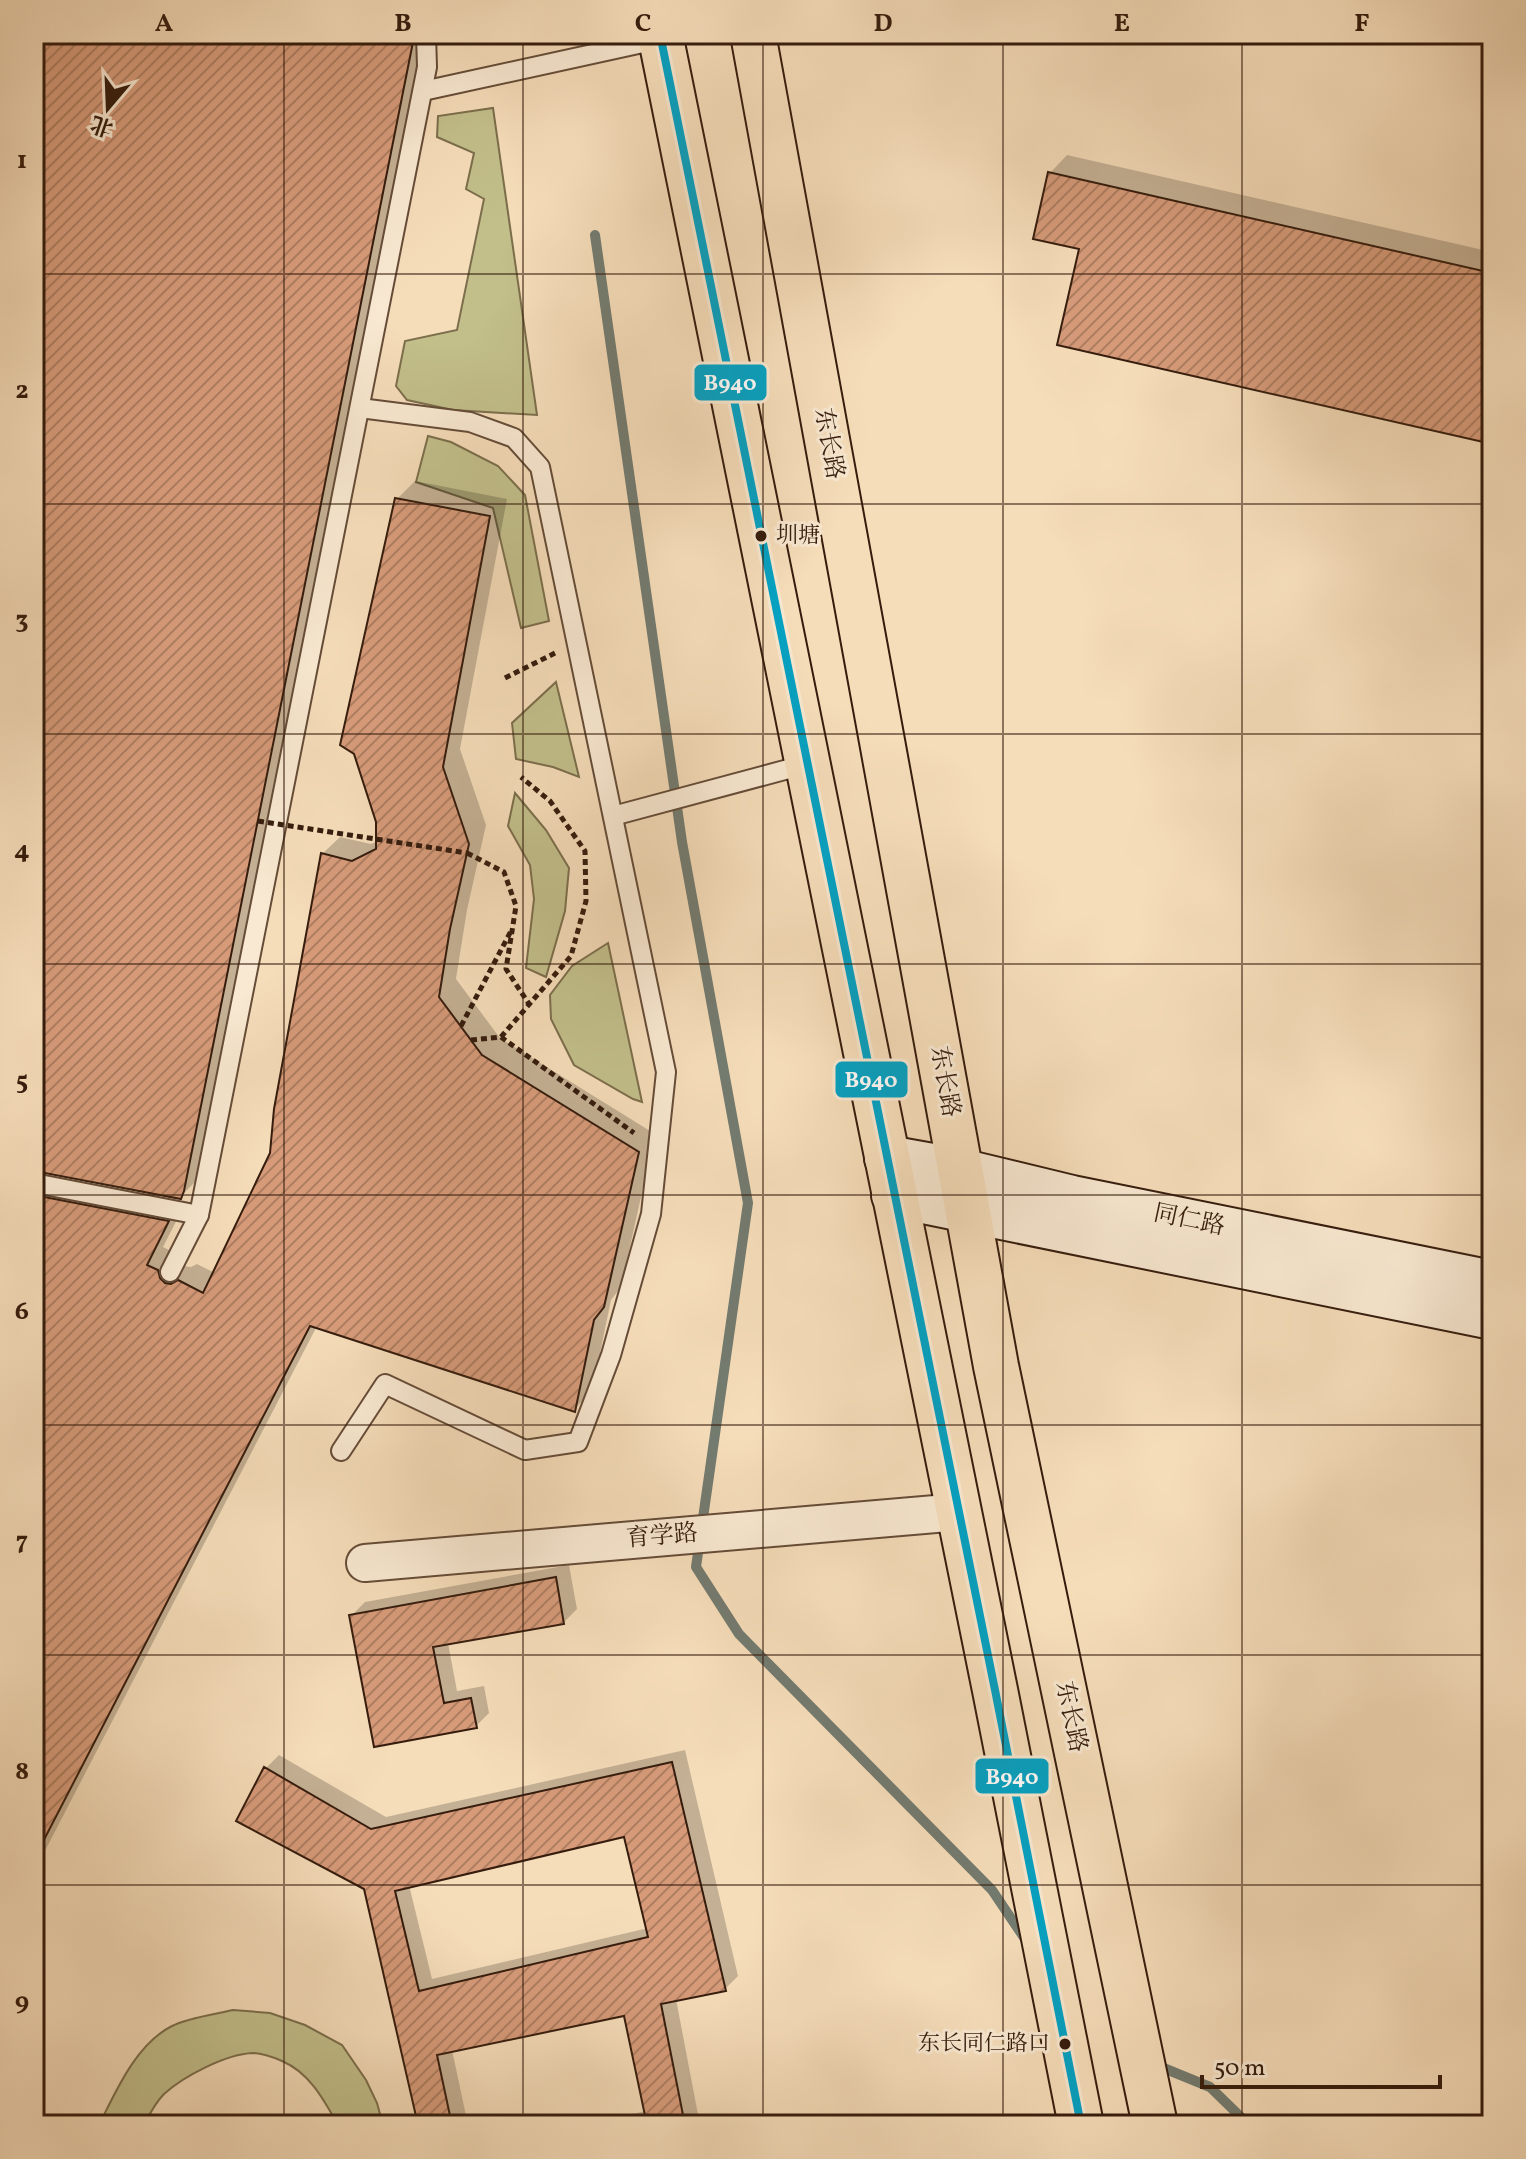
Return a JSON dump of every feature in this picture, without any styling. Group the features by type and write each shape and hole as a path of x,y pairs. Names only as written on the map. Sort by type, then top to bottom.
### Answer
{"main road":[{"name":"东长路","path":"753,34 996,1366 1155,2125"},
{"path":"660,36 1081,2125"}],"street":[{"name":"同仁路","path":"891,1177 1270,1255 1492,1317"},
{"name":"同仁路","path":"1270,1255 1492,1283"},
{"name":"育学路","path":"365,1563 959,1512"}],"lane":[{"path":"170,1272 199,1215 423,91 427,67 426,34"},
{"path":"423,91 660,36"},
{"path":"341,1451 385,1384 525,1450 578,1442 611,1355 651,1214 666,1072 540,467 514,438 470,422 360,408"},
{"path":"613,816 807,764"},
{"path":"34,1183 199,1215"}],"path":[{"path":"505,678 576,642"},
{"path":"501,1037 571,956 586,901 585,851 550,801 521,777"},
{"path":"258,821 467,853 504,872 516,906 506,969 529,1004"},
{"path":"461,1026 513,926"},
{"path":"471,1040 501,1037 634,1133"}],"shaded area":[{"path":"493,108 537,415 453,410 407,400 396,386 405,341 457,330 484,199 466,189 474,153 437,137 438,116"},
{"path":"428,436 451,442 498,466 525,495 549,621 521,628 493,508 416,482"},
{"path":"556,682 579,777 553,767 516,759 512,723"},
{"path":"515,793 546,830 569,868 565,911 546,977 526,968 534,899 530,865 508,826"},
{"path":"608,943 642,1102 574,1065 551,1019 550,995 572,966"},
{"path":"233,2010 270,2013 305,2025 342,2045 366,2080 383,2125 338,2125 315,2088 301,2073 279,2060 253,2053 206,2067 172,2087 161,2097 144,2125 99,2125 128,2070 159,2034 185,2021"}],"building":[{"path":"34,34 400,34 414,37 181,1199 34,1171"},
{"path":"1048,172 1492,273 1492,444 1057,345 1079,249 1033,239"},
{"path":"395,498 490,516 443,767 469,844 439,997 482,1055 639,1152 604,1307 594,1320 575,1412 310,1326 34,1859 34,1195 169,1221 147,1265 158,1270 165,1283 178,1280 203,1293 270,1153 274,1109 321,853 352,861 376,849 376,822 354,754 340,745"},
{"path":"556,1577 564,1624 433,1647 444,1703 471,1698 477,1728 374,1747 349,1615"},
{"path":"672,1762 726,1991 661,2004 685,2125 647,2125 624,2016 437,2055 452,2125 418,2125 364,1889 236,1821 264,1767 371,1829","holes":["624,1837 648,1937 419,1991 395,1891"]}],"waterway":[{"path":"595,235 682,842 748,1203 696,1567 739,1634 992,1890 1027,1942"},
{"path":"1161,2067 1210,2087 1249,2125"}],"transit line":[{"name":"B940","path":"660,34 1081,2125"}],"place":[{"name":"圳塘","path":"761,536"},
{"name":"东长同仁路口","path":"1065,2044"}]}
